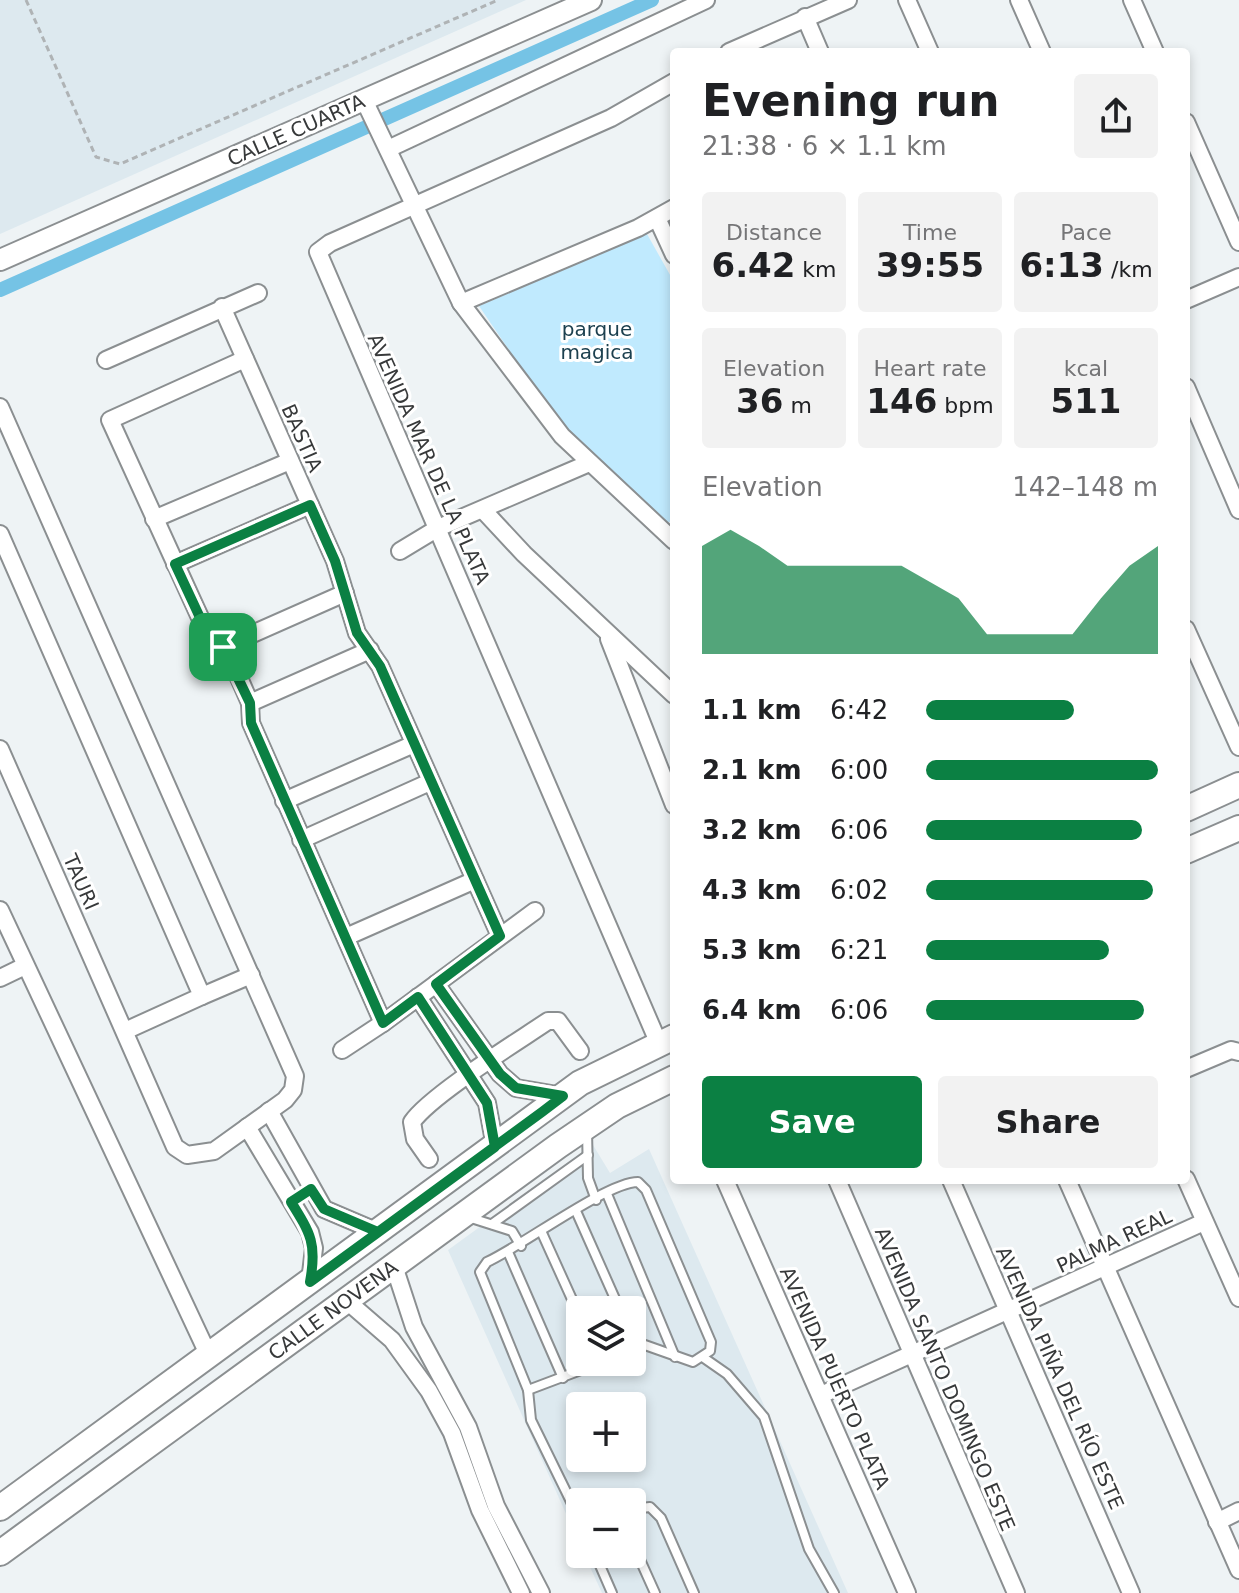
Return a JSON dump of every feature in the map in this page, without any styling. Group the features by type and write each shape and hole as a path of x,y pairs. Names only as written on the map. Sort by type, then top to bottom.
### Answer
{"main road":[{"path":"1190,807 1239,785"},
{"path":"1190,849 1239,828"},
{"name":"CALLE NOVENA","path":"0,1508 563,1096 612,1065 666,1041"},
{"name":"CALLE NOVENA","path":"0,1553 587,1126 617,1106 670,1080"},
{"path":"209,1356 229,1385"}],"street":[{"name":"CALLE CUARTA","path":"0,260 367,106 591,0"},
{"path":"387,145 706,0"},
{"path":"738,48 848,0"},
{"path":"907,0 928,48"},
{"path":"1019,0 1040,48"},
{"path":"1132,0 1153,48"},
{"path":"805,17 818,48"},
{"name":"AVENIDA MAR DE LA PLATA","path":"666,1041 318,252 330,243 416,208 611,118 670,84"},
{"path":"367,106 461,303 540,412 587,464 670,534"},
{"path":"1190,131 1239,242"},
{"path":"461,303 670,210"},
{"path":"657,218 670,246"},
{"path":"1190,298 1239,277"},
{"path":"106,360 258,293"},
{"name":"BASTIA","path":"222,307 310,505 345,593 357,633 370,650 500,936"},
{"path":"245,359 110,420 203,624 223,647 250,703 251,723 383,1023"},
{"path":"1190,396 1239,510"},
{"path":"0,407 295,1076 293,1090 247,1127 310,1232 314,1248 310,1282"},
{"path":"154,519 290,461"},
{"path":"400,551 438,528 587,464"},
{"path":"175,564 310,505"},
{"path":"483,510 670,691"},
{"path":"0,534 202,996"},
{"path":"223,647 345,593"},
{"path":"607,633 670,795"},
{"path":"1190,638 1239,747"},
{"path":"250,703 370,650"},
{"path":"284,801 414,744"},
{"name":"TAURI","path":"0,749 180,1152 196,1156 214,1151 247,1127"},
{"path":"301,840 430,782"},
{"path":"346,937 475,880"},
{"path":"0,910 7,944 25,966 209,1356"},
{"path":"342,1050 535,911"},
{"path":"0,978 25,966"},
{"path":"125,1031 251,975"},
{"path":"436,984 491,1062 516,1088 563,1096"},
{"path":"418,997 487,1103 495,1147"},
{"path":"429,1159 415,1139 412,1122 418,1113 470,1075 548,1021 558,1021 580,1051"},
{"path":"1190,1068 1238,1051"},
{"path":"269,1111 324,1209 378,1232"},
{"name":"AVENIDA PUERTO PLATA","path":"727,1184 907,1593"},
{"name":"AVENIDA SANTO DOMINGO ESTE","path":"839,1184 1016,1593"},
{"name":"AVENIDA PIÑA DEL RÍO ESTE","path":"953,1184 1131,1593"},
{"path":"1069,1184 1239,1570"},
{"path":"1188,1184 1239,1298"},
{"path":"291,1202 311,1189"},
{"name":"PALMA REAL","path":"821,1395 1204,1222"},
{"path":"394,1266 426,1352 468,1427 488,1508 541,1593"},
{"path":"347,1301 392,1340 447,1423 488,1508 521,1593"},
{"path":"410,1363 426,1352"},
{"path":"1217,1522 1239,1511"}],"lane":[{"path":"587,1126 588,1178 596,1200"},
{"path":"492,1224 588,1155"},
{"path":"566,1491 531,1420 528,1390 480,1272 487,1262 521,1246 576,1211 628,1182 638,1182 646,1190 711,1342 710,1351 704,1358 693,1362 646,1346"},
{"path":"607,1194 675,1357"},
{"path":"576,1211 614,1296"},
{"path":"463,1216 512,1231 521,1246"},
{"path":"542,1233 570,1296"},
{"path":"508,1252 563,1378"},
{"path":"704,1358 727,1374 764,1417 809,1549 834,1593"},
{"path":"528,1390 567,1376"},
{"path":"646,1507 650,1507 661,1518 694,1593"},
{"path":"601,1568 612,1593"},
{"path":"644,1568 655,1593"}],"path":[{"path":"26,0 96,157 120,164 498,0"}],"shaded area":[{"path":"0,0 526,0 0,234"},
{"path":"593,1145 610,1173 649,1149 848,1593 602,1593 590,1568 646,1568 646,1488 566,1488 566,1514 448,1250"}],"green space":[{"name":"parque magica","path":"647,234 670,275 670,522 664,524 554,416 479,306"}],"waterway":[{"path":"0,290 652,0"}],"route":[{"path":"223,647 203,624 175,564 310,505 335,561 357,633 380,666 500,936 436,984 500,1074 516,1088 563,1096 542,1112 378,1232 336,1217 324,1209 311,1189 291,1202 310,1232 314,1248 310,1282 495,1147 492,1121 487,1103 418,997 383,1023 251,723 250,703 223,647"}]}
